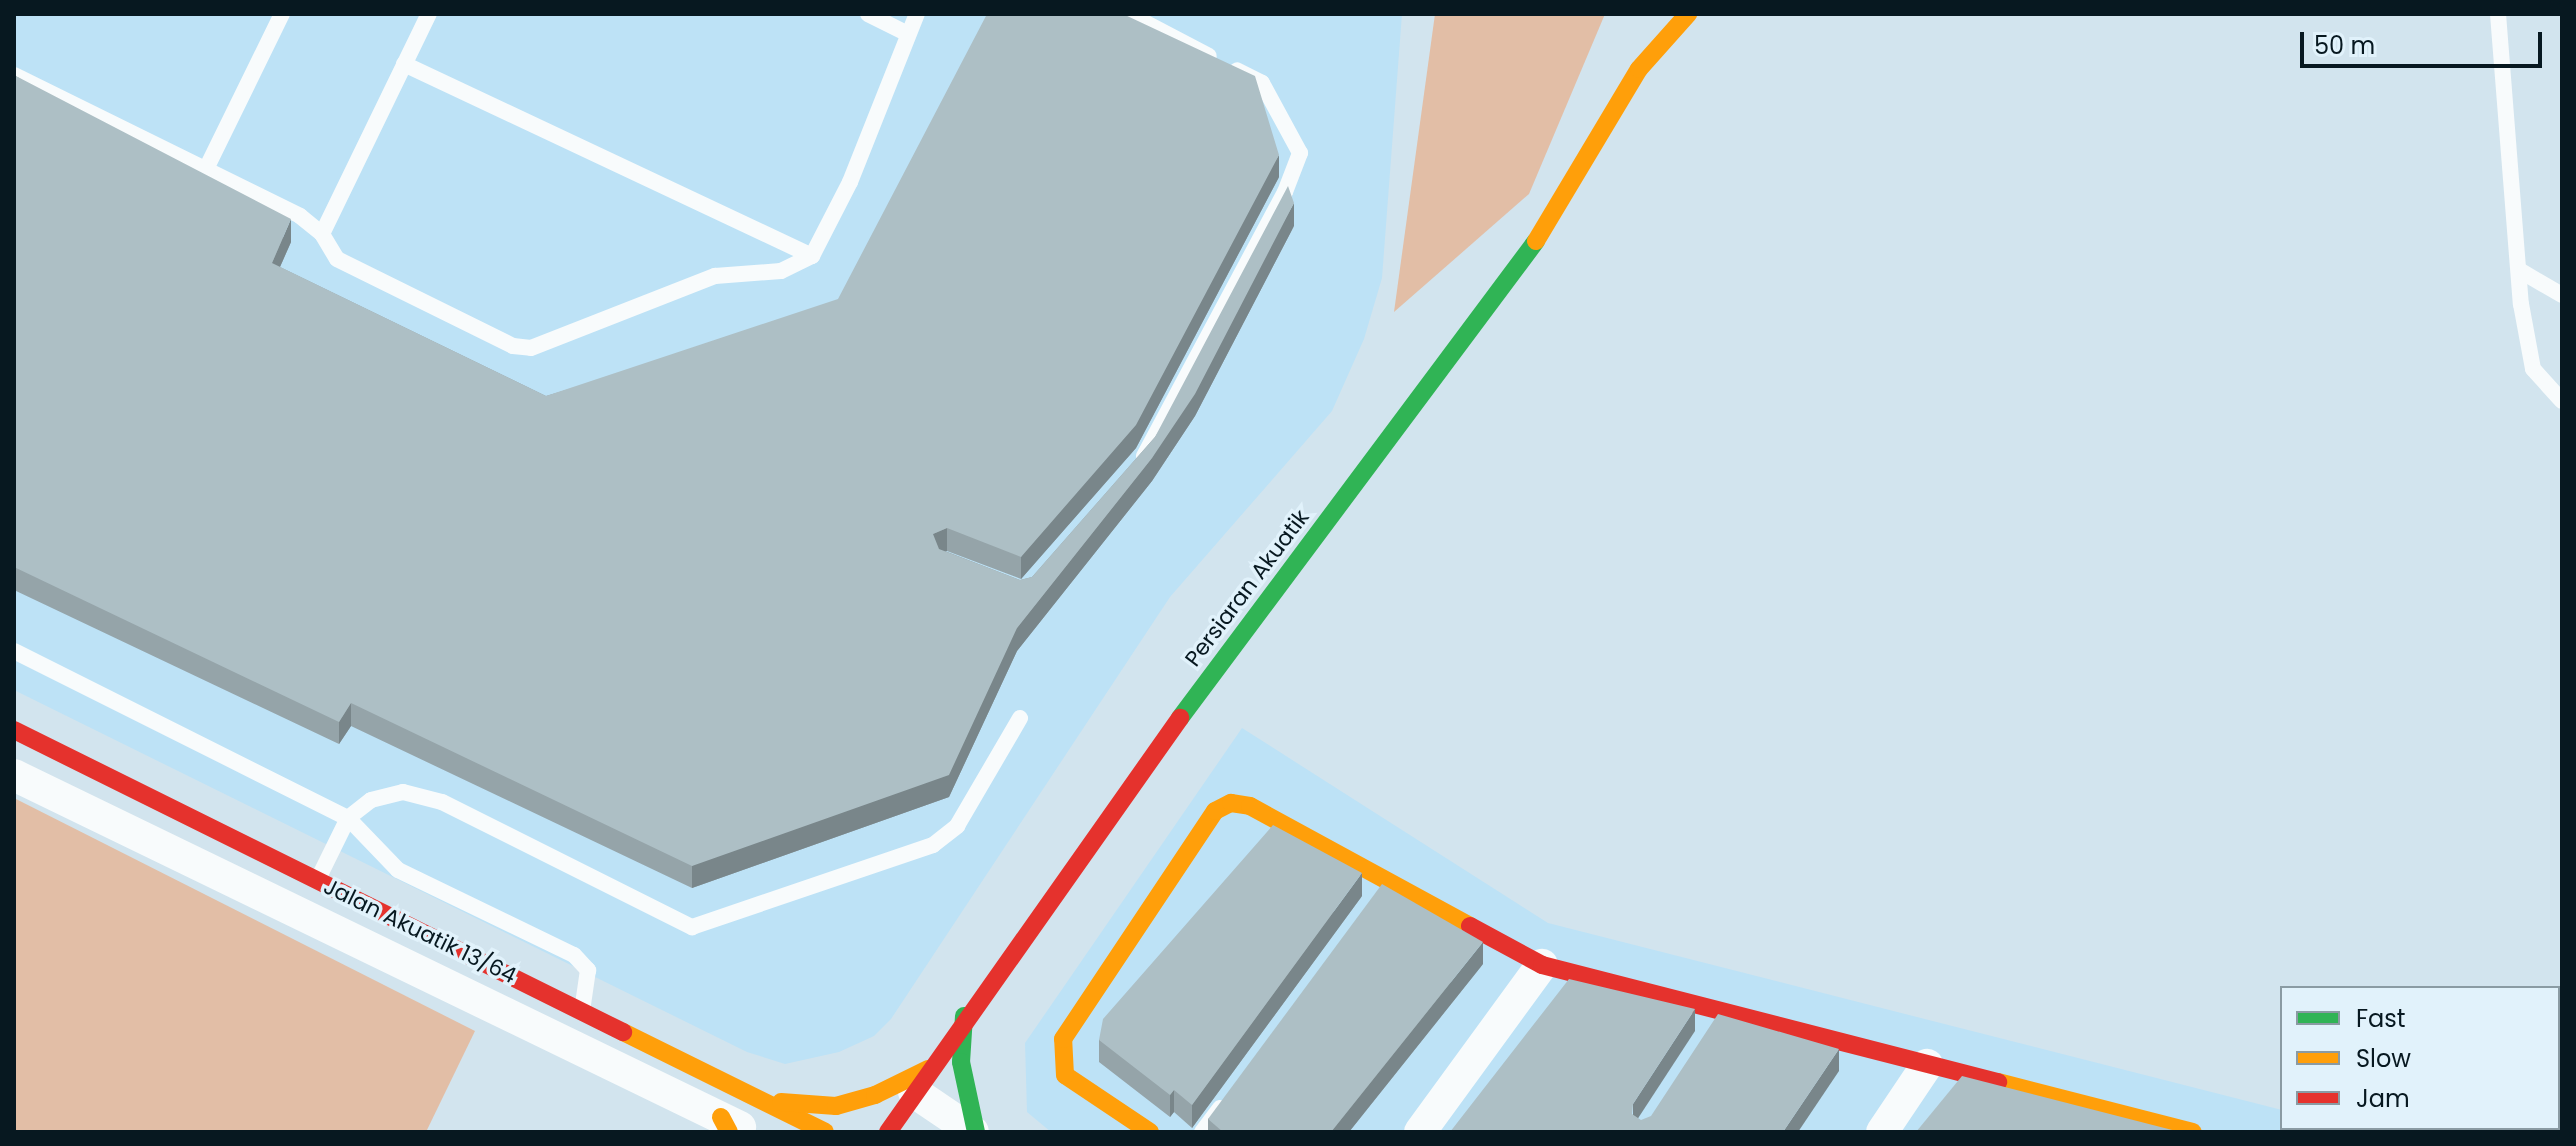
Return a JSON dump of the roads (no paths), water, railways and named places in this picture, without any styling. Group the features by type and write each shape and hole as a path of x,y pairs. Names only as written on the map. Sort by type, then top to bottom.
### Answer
{"street":[{"name":"Persiaran Akuatik","path":"888,1132 964,1016 1201,688 1524,261 1639,69 1679,31 1688,14"},
{"name":"Persiaran Akuatik","path":"1639,69 1649,28"},
{"name":"Jalan Akuatik 13/64","path":"14,730 825,1132"},
{"name":"Jalan Akuatik 13/64","path":"14,775 725,1124 750,1132"},
{"path":"1150,1132 1065,1075 1063,1039 1215,811 1231,803 1250,806 1382,887 1542,965 1723,1008 1927,1065 2193,1132"},
{"path":"1420,1132 1542,965"},
{"path":"964,1016 961,1062 974,1132"},
{"path":"1882,1132 1927,1065"},
{"path":"737,1088 796,1107 836,1106 922,1080 974,1132"}],"lane":[{"path":"207,167 282,14"},
{"path":"322,234 429,14"},
{"path":"868,14 908,34"},
{"path":"14,75 207,167 300,216 322,234 337,259 513,346 531,348 715,276 781,271 812,256 856,168 917,14"},
{"path":"1129,14 1262,83 1300,153 1285,192 1135,466"},
{"path":"2498,14 2519,270 2533,369 2562,401"},
{"path":"404,64 812,256"},
{"path":"2519,270 2562,295"},
{"path":"14,651 348,818 398,870 574,955 588,970 582,1012"},
{"path":"318,880 348,818 371,800 403,792 442,802 692,927 933,845 957,826 1020,718"},
{"path":"1707,1033 1723,1008"},
{"path":"1202,1132 1229,1094"}]}
